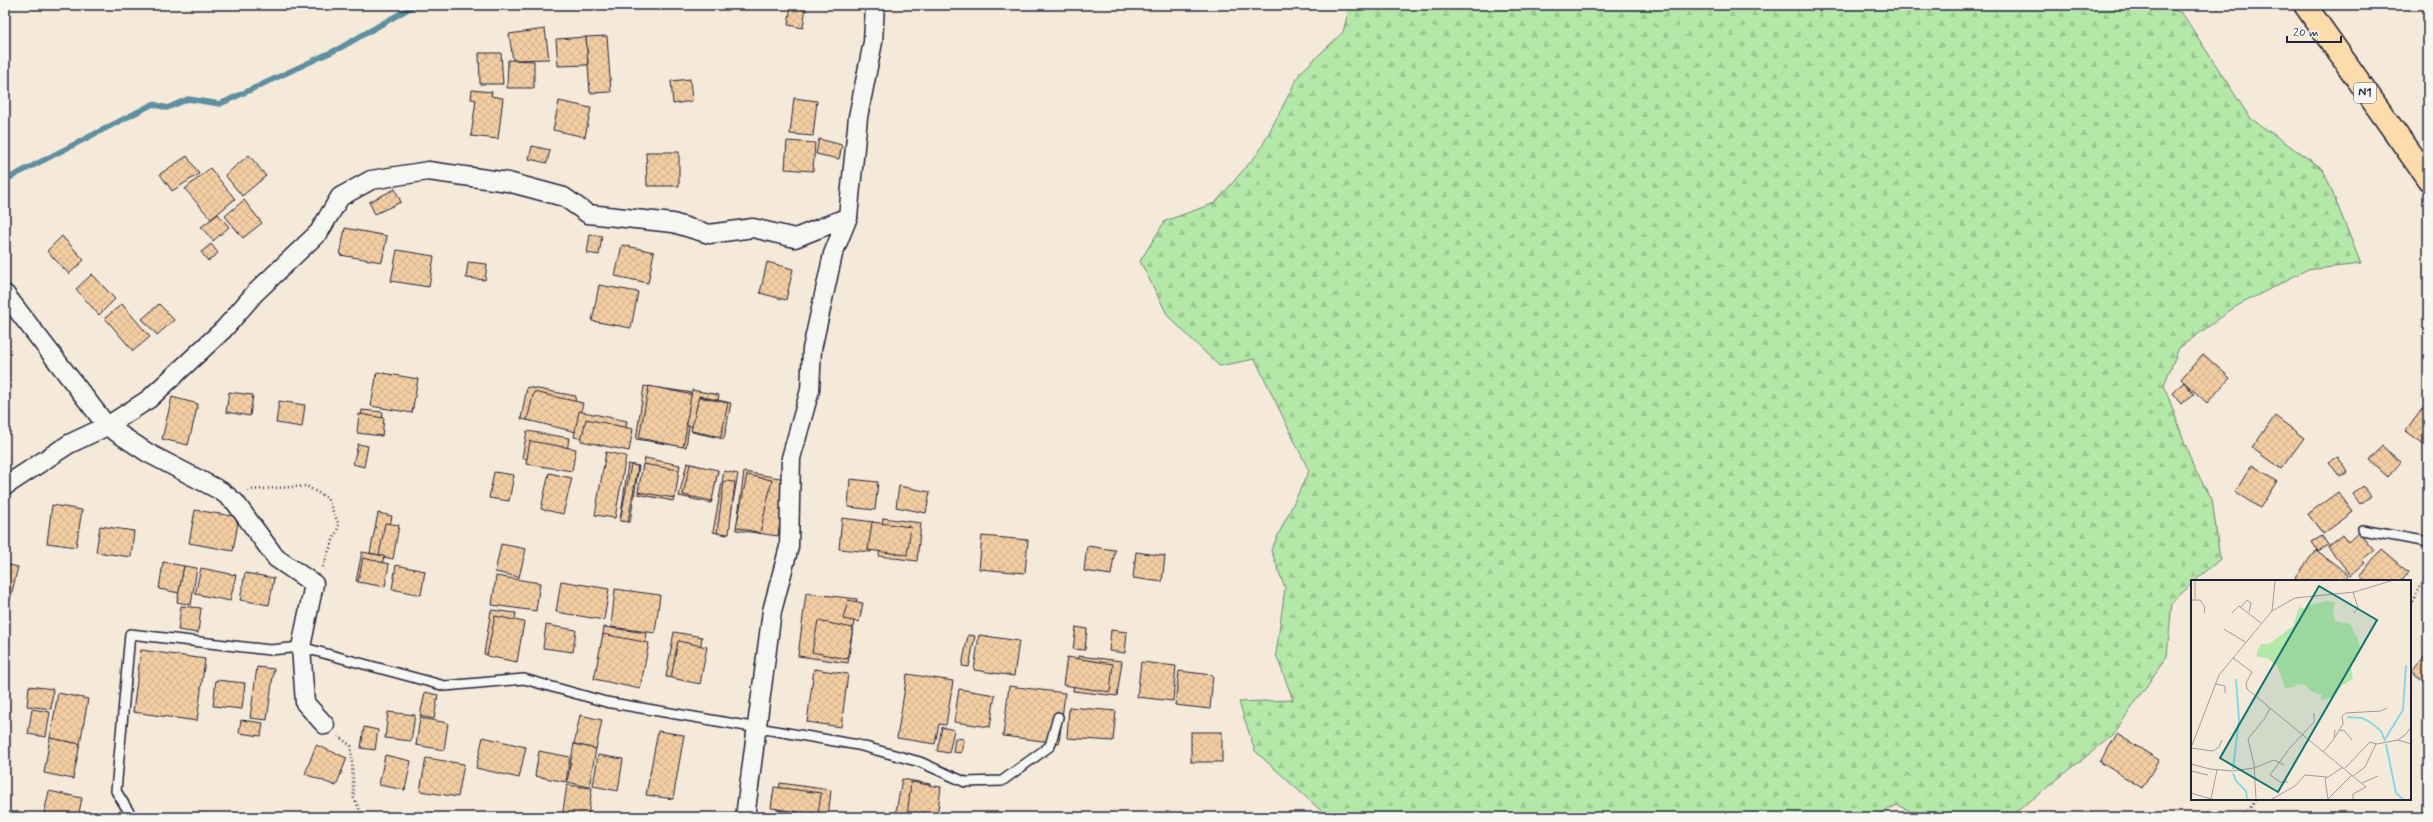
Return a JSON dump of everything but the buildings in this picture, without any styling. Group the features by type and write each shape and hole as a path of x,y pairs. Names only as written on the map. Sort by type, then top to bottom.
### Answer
{"highway":[{"name":"N1","path":"2305,5 2428,179"}],"street":[{"path":"746,817 772,611 789,547 791,458 810,390 812,349 833,254 848,216 858,117 873,42 875,5"},
{"path":"5,486 69,444 107,426 149,399 224,329 255,293 319,232 340,197 371,180 428,171 508,182 564,197 588,214 673,223 709,234 753,228 795,238 848,216"},
{"path":"5,294 107,426 148,452 221,491 235,502 276,558 314,584 302,647 305,703 326,725"}],"lane":[{"path":"2362,530 2428,542"},
{"path":"132,817 116,791 130,634 270,650 302,647 445,686 524,679 606,702 758,727 865,747 920,762 965,782 1002,782 1050,746 1058,717"}],"path":[{"path":"221,491 306,486 326,498 339,525 328,557 314,584"},
{"path":"2411,603 2428,574"},
{"path":"326,725 351,746 354,798 363,817"},
{"path":"2243,817 2256,800"}],"green space":[{"path":"1350,5 2158,5 2182,13 2250,118 2323,169 2361,264 2306,270 2235,307 2179,348 2164,385 2193,466 2212,499 2220,559 2196,580 2191,580 2191,585 2172,602 2167,656 2113,735 2010,817 1922,817 1897,805 1874,817 1328,817 1255,751 1239,702 1293,700 1276,654 1285,588 1271,550 1309,471 1255,359 1219,366 1168,316 1140,261 1165,221 1215,203 1259,152 1300,73 1343,32"}],"waterway":[{"path":"5,180 153,104 167,108 188,99 220,104 340,48 415,5"}]}
